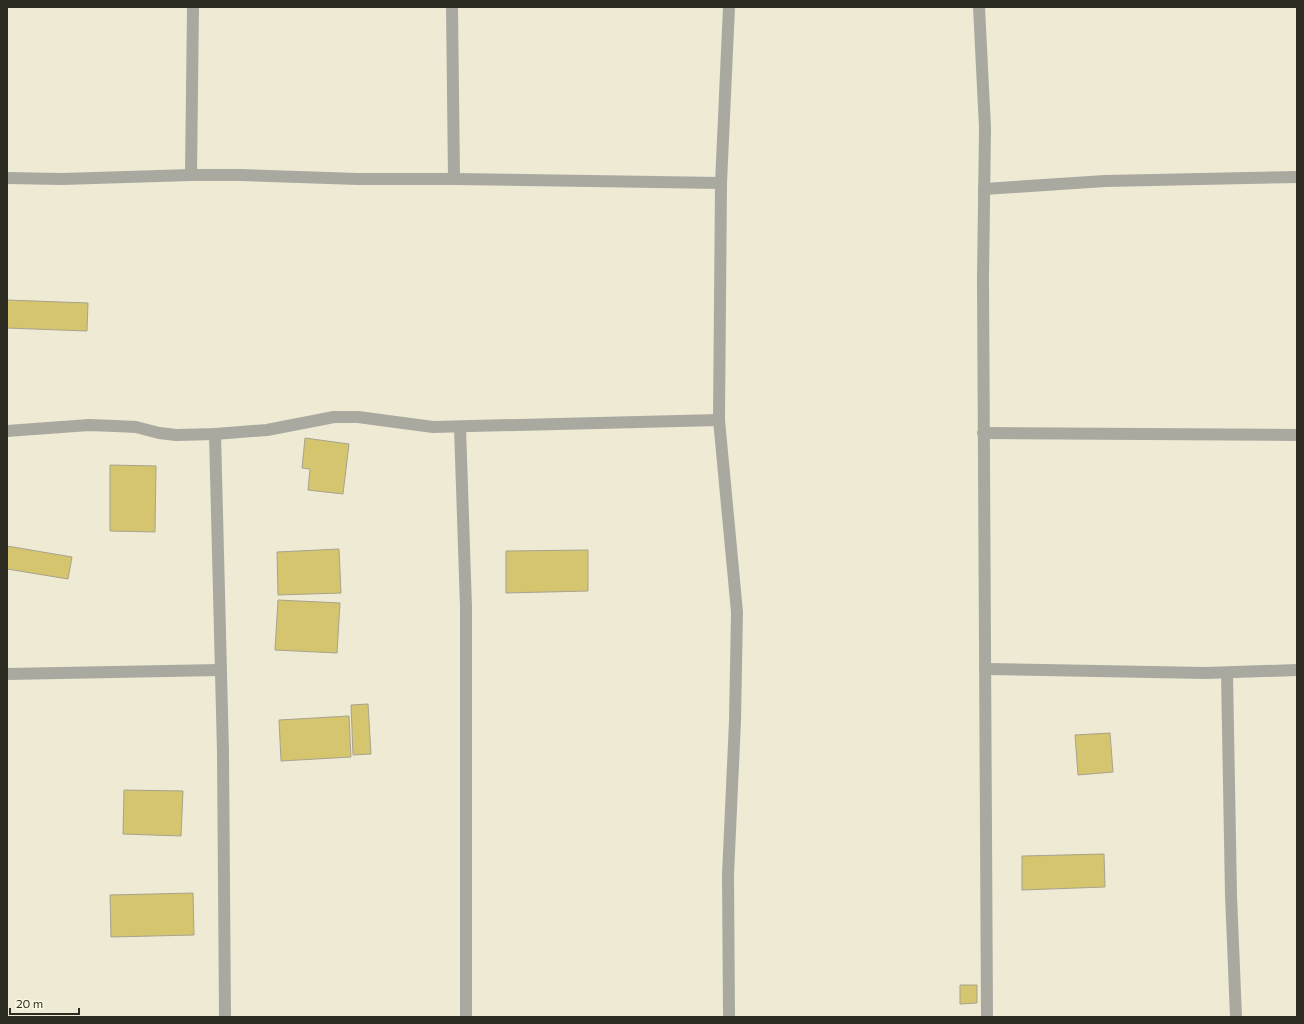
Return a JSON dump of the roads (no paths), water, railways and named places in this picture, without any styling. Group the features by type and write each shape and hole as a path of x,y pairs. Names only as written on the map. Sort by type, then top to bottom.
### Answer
{"street":[{"path":"191,175 193,7"},
{"path":"452,7 454,179"},
{"path":"729,7 721,183 720,420 737,612 735,721 728,875 729,1017"},
{"path":"979,7 985,128 983,433 987,1017"},
{"path":"7,178 62,179 240,175 358,179 721,183"},
{"path":"984,189 1105,181 1297,177"},
{"path":"7,431 88,425 136,427 159,433 176,435 216,434 266,430 334,417 358,417 432,427 720,420"},
{"path":"460,427 466,607 466,1017"},
{"path":"983,433 1297,435"},
{"path":"216,434 223,768 225,1017"},
{"path":"985,669 1197,673 1297,670"},
{"path":"7,674 220,670"},
{"path":"1227,673 1231,895 1236,1017"}]}
